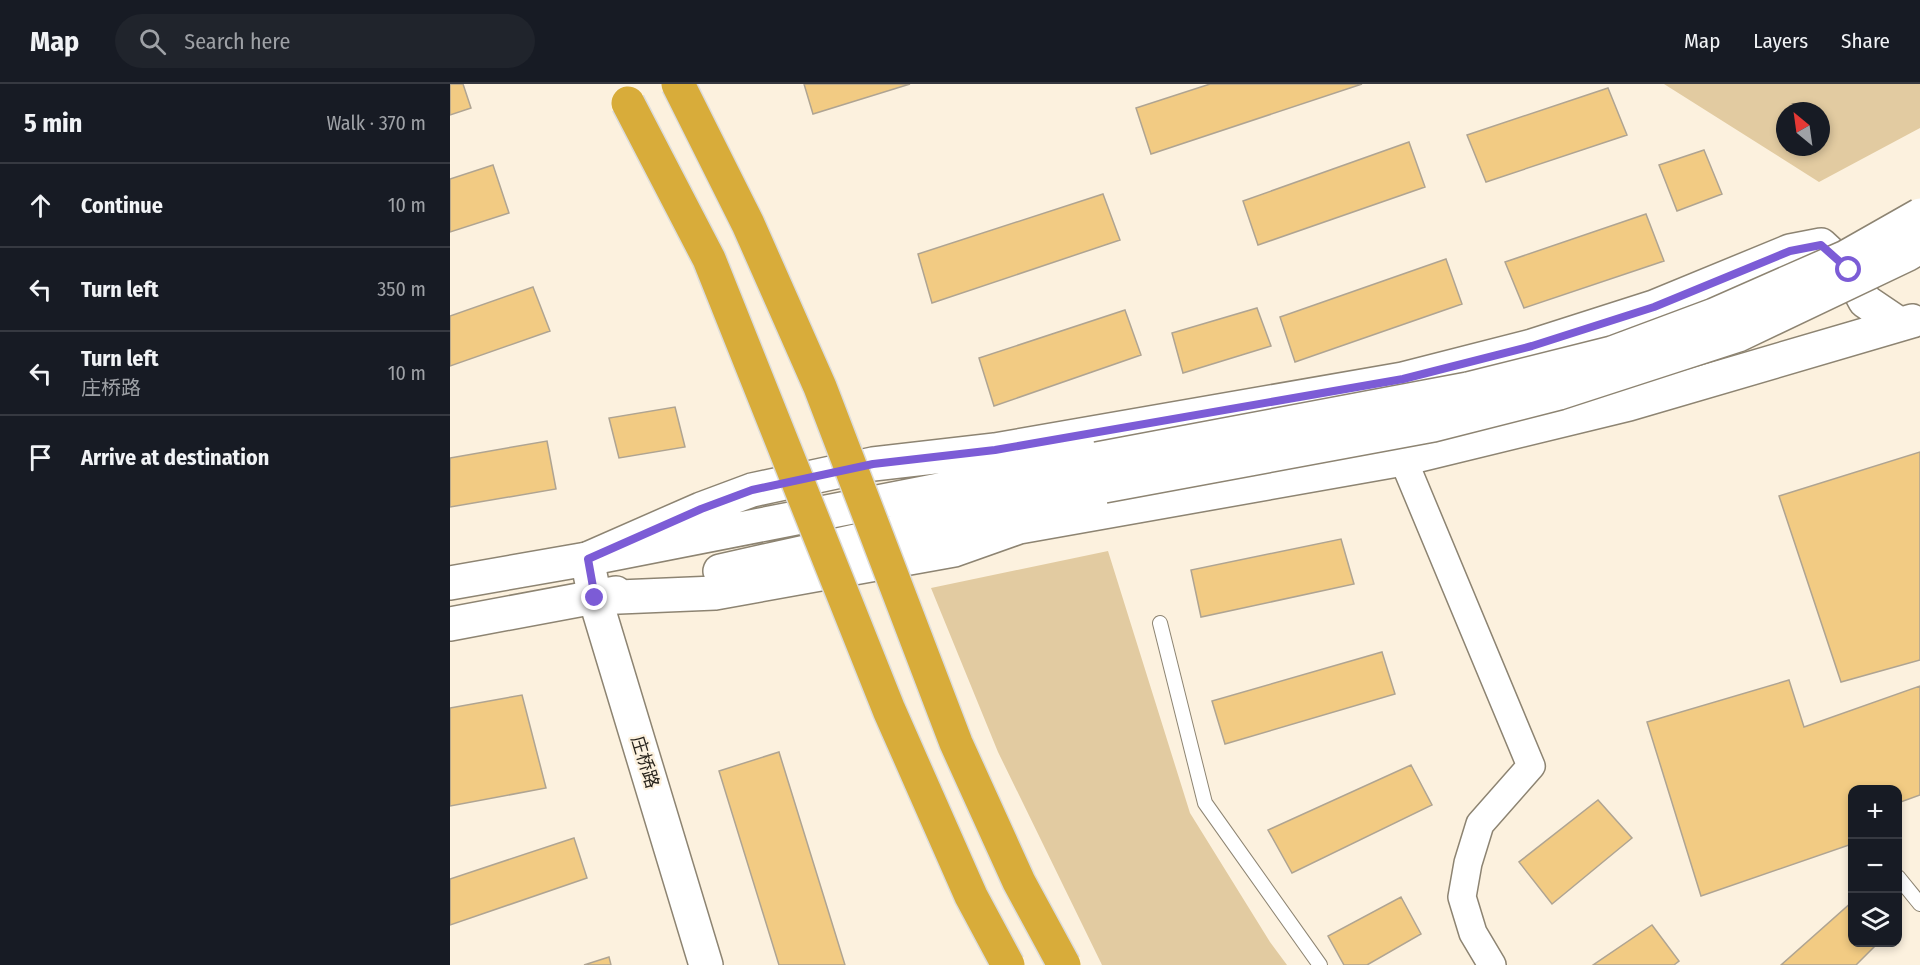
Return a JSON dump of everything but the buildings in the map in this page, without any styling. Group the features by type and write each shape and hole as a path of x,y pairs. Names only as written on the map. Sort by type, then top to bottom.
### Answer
{"highway":[{"path":"678,84 748,224 820,387 956,743 1019,882 1064,965"},
{"path":"628,103 709,259 889,710 970,896 1008,965"}],"main road":[{"path":"450,624 595,598 1101,473 1468,389 1612,353 1714,315 1846,257 1920,215"},
{"path":"588,559 701,509 752,490 873,464 995,450 1403,379 1500,355 1654,307 1790,251 1821,245 1849,270 1865,301 1910,322"},
{"path":"450,583 1101,473 1433,425 1559,393 1738,335 1920,247"},
{"path":"595,598 715,593 954,550 1019,527 1403,459 1629,404 1910,322"},
{"name":"庄桥路","path":"588,559 595,598 706,965"}],"street":[{"path":"1403,459 1531,766 1480,824 1468,863 1462,897 1473,933 1492,965"}],"lane":[{"path":"1160,622 1205,803 1320,965"},
{"path":"1902,882 1920,904"}],"shaded area":[{"path":"1664,84 1920,84 1920,128 1819,182 1778,156 1830,156 1830,102 1776,102 1776,155"},
{"path":"1108,551 1190,813 1270,942 1287,965 1102,965 998,752 931,588"}],"route":[{"path":"595,598 588,559 701,509 752,490 873,464 995,450 1403,379 1532,346 1654,307 1790,251 1821,245 1849,270"}]}
